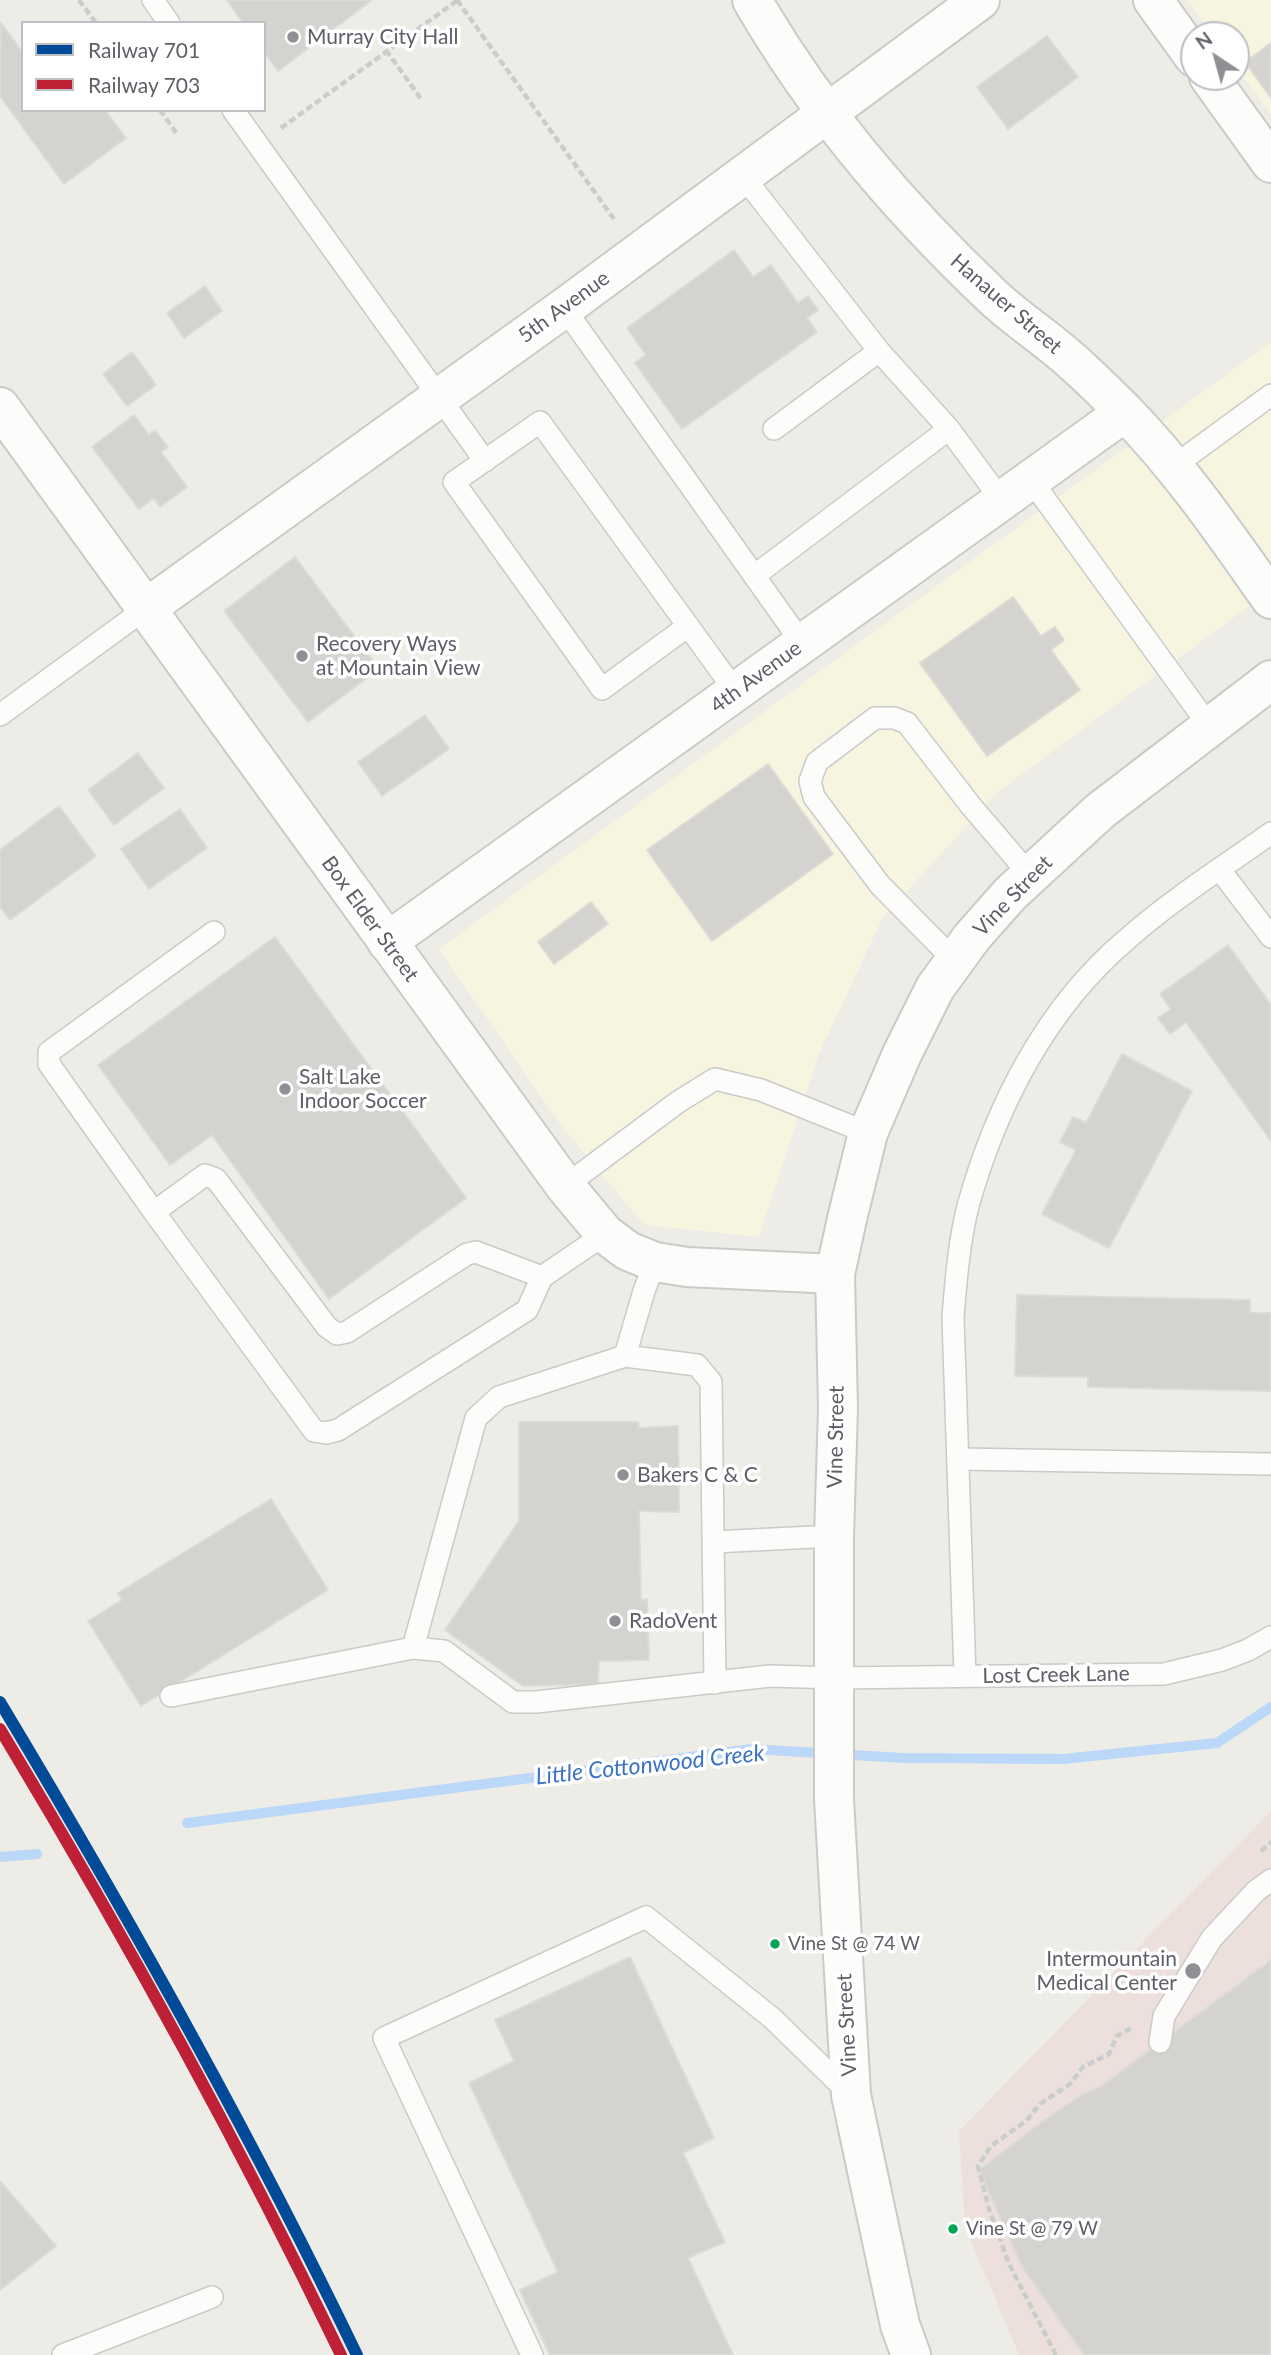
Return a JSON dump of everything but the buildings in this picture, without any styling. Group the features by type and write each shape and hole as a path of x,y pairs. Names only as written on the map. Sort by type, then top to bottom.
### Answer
{"street":[{"name":"Hanauer Street","path":"752,0 803,82 860,157 922,228 995,299 1067,356 1125,412 1174,466 1271,599"},
{"name":"5th Avenue","path":"145,609 564,308 980,0"},
{"path":"1153,0 1180,38"},
{"path":"1219,91 1271,163"},
{"name":"Box Elder Street","path":"0,407 565,1186 605,1234 628,1251 655,1262 687,1267 835,1274"},
{"name":"4th Avenue","path":"387,942 1125,412"},
{"name":"Vine Street","path":"911,2355 900,2325 851,2095 834,1799 834,1536 838,1409 835,1274 868,1133 902,1054 935,988 1002,903 1030,875 1100,811 1271,680"}],"lane":[{"path":"153,0 168,21"},
{"path":"234,112 485,461"},
{"path":"743,176 879,351 948,429 1017,491 1210,727"},
{"path":"564,308 802,643"},
{"path":"774,429 879,351"},
{"path":"1174,466 1271,395"},
{"path":"688,626 602,690 454,482 540,422 736,692"},
{"path":"754,576 948,429"},
{"path":"0,715 145,609"},
{"path":"955,961 880,885 814,797 810,781 817,762 875,718 894,718 907,723 971,806 1030,875"},
{"path":"965,1676 953,1317 958,1263 968,1208 986,1149 1010,1093 1045,1032 1089,976 1123,942 1165,907 1271,833"},
{"path":"1220,870 1271,937"},
{"path":"214,932 49,1052 49,1064 314,1431 326,1433 338,1430 527,1310 542,1277 605,1234"},
{"path":"565,1186 678,1102 715,1079 761,1090 868,1133"},
{"path":"154,1212 205,1175 216,1179 327,1327 337,1334 347,1332 467,1254 476,1252 542,1277"},
{"path":"625,1356 655,1262"},
{"path":"171,1696 413,1648 477,1418 499,1397 625,1356 697,1365 711,1382 715,1683"},
{"path":"958,1459 1271,1464"},
{"path":"713,1542 834,1536"},
{"name":"Lost Creek Lane","path":"413,1648 444,1651 513,1702 536,1702 770,1676 834,1694 965,1676 1164,1674 1222,1660 1271,1637"},
{"path":"1160,2042 1164,2016 1212,1938 1256,1891 1271,1880"},
{"path":"532,2355 384,2038 646,1917 772,2018 851,2095"},
{"path":"63,2355 212,2297"}],"path":[{"path":"79,0 95,21"},
{"path":"275,133 457,0 614,219"},
{"path":"386,50 421,99"},
{"path":"161,112 177,134"},
{"path":"1252,1859 1271,1842"},
{"path":"1056,2355 1009,2263 989,2209 978,2165 991,2146 1026,2121 1040,2104 1070,2084 1083,2067 1109,2054 1117,2036 1140,2023"}],"shaded area":[{"path":"1187,0 1271,0 1271,114 1250,86 1250,21 1203,21"},
{"path":"1271,342 1271,590 999,791 883,917 819,1054 759,1237 644,1225 560,1124 439,949"},
{"name":"Intermountain Medical Center","path":"1271,1811 1271,2355 1019,2355 965,2227 959,2131"}],"waterway":[{"name":"Little Cottonwood Creek","path":"187,1823 751,1749 904,1758 1063,1759 1217,1743 1271,1707"},
{"name":"Little Cottonwood Creek","path":"0,1857 37,1854"}],"rail line":[{"name":"701","path":"0,1702 95,1862 186,2024 274,2188 357,2355"},
{"name":"703","path":"0,1729 178,2038 262,2196 341,2355"}],"place":[{"name":"Murray City Hall","path":"293,37"},
{"name":"Recovery Ways at Mountain View","path":"302,656"},
{"name":"Salt Lake Indoor Soccer","path":"285,1089"},
{"name":"Bakers C & C","path":"623,1475"},
{"name":"RadoVent","path":"615,1621"},
{"name":"Vine St @ 74 W","path":"775,1944"},
{"name":"Intermountain Medical Center","path":"1193,1971"},
{"name":"Vine St @ 79 W","path":"953,2229"}]}
